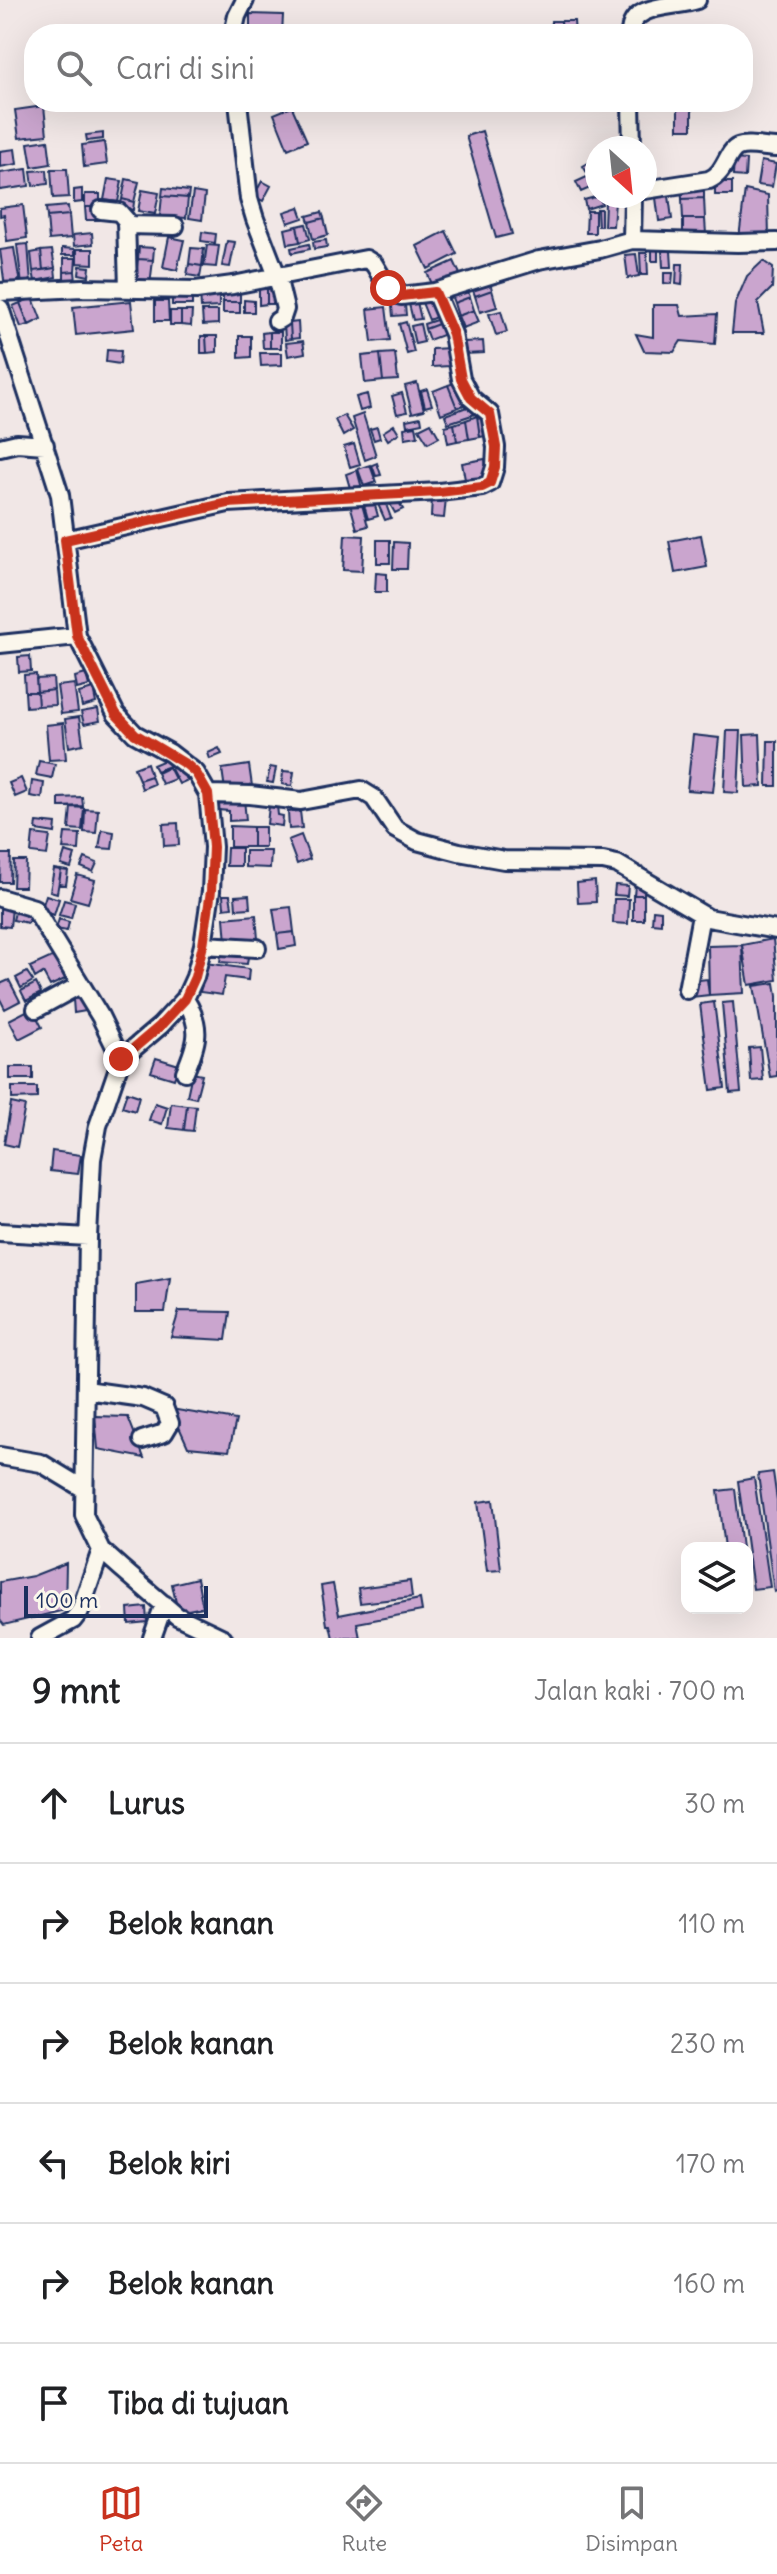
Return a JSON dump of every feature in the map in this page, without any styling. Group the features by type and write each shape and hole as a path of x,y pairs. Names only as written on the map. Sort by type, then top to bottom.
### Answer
{"street":[{"path":"235,24 245,0"},
{"path":"632,24 644,12 697,0"},
{"path":"239,112 249,199 277,276 285,309 282,318 277,321"},
{"path":"631,112 632,136"},
{"path":"657,188 717,177 733,151 739,147 777,148"},
{"path":"632,240 633,208"},
{"path":"101,210 123,215 128,288"},
{"path":"126,225 175,226"},
{"path":"0,292 128,288 196,290 366,259 374,264 394,294 401,296 435,292 539,260 632,240 777,242"},
{"path":"65,540 228,503 439,492 482,487 490,483 496,447 490,414 471,398 461,379 453,334 435,292"},
{"path":"0,308 60,495 77,636 116,714 135,734 187,765 196,773 208,794 211,891 195,977 185,999 160,1026 121,1059 98,1126 94,1148 88,1237 84,1515 101,1550 177,1616 223,1638"},
{"path":"0,447 17,443 45,445"},
{"path":"0,644 77,636"},
{"path":"208,794 301,801 361,790 374,798 395,829 417,841 504,860 603,861 617,864 701,915 777,930"},
{"path":"0,898 34,908 100,1016 121,1059"},
{"path":"687,990 701,915"},
{"path":"203,945 257,948"},
{"path":"36,1009 80,985"},
{"path":"185,999 197,1030 194,1050 185,1072"},
{"path":"0,1232 88,1237"},
{"path":"86,1390 143,1398 164,1407 170,1423 164,1433 142,1440"},
{"path":"0,1456 41,1463 84,1489"},
{"path":"40,1638 73,1620 80,1611 101,1550"},
{"path":"152,1638 164,1604"}],"building":[{"path":"250,14 283,15 283,24 250,24"},
{"path":"15,110 45,112 47,135 19,138"},
{"path":"294,112 307,141 288,149 274,114"},
{"path":"678,112 692,112 692,129 678,129"},
{"path":"482,131 512,234 496,238 466,136"},
{"path":"103,133 103,139 87,141 86,135"},
{"path":"48,140 51,164 32,167 28,143"},
{"path":"104,142 107,164 84,167 82,145"},
{"path":"15,149 17,164 0,167 0,151"},
{"path":"734,159 746,160 745,177 733,176"},
{"path":"761,161 776,164 772,187 757,185"},
{"path":"27,169 29,186 0,190 0,173"},
{"path":"51,169 67,169 69,197 53,198"},
{"path":"47,170 48,184 33,186 31,171"},
{"path":"585,178 585,190 581,192 576,182"},
{"path":"108,179 122,181 118,202 104,200"},
{"path":"126,179 139,182 134,202 122,199"},
{"path":"262,181 271,186 263,201 254,196"},
{"path":"715,182 732,182 732,195 715,195"},
{"path":"704,184 704,198 682,199 681,185"},
{"path":"163,188 189,191 188,198 162,196"},
{"path":"668,188 672,219 659,221 657,190"},
{"path":"82,189 82,202 74,203 74,190"},
{"path":"142,190 159,193 155,214 138,211"},
{"path":"745,190 768,195 769,238 739,238"},
{"path":"193,192 205,194 202,220 189,218"},
{"path":"85,194 100,194 100,207 85,207"},
{"path":"162,196 188,198 186,218 160,216"},
{"path":"704,198 705,219 683,219 682,199"},
{"path":"122,199 134,202 133,210 120,207"},
{"path":"23,205 27,238 7,241 4,215 0,216 0,208"},
{"path":"68,206 69,215 47,217 46,208"},
{"path":"85,207 100,207 100,220 86,220"},
{"path":"299,207 303,218 288,223 284,212"},
{"path":"605,208 614,208 613,226 604,226"},
{"path":"597,209 601,209 601,226 598,226"},
{"path":"587,211 595,211 595,233 586,233"},
{"path":"322,212 324,218 309,222 307,216"},
{"path":"69,215 71,238 49,240 47,217"},
{"path":"324,218 328,235 313,239 309,222"},
{"path":"683,219 705,219 706,234 683,235"},
{"path":"306,224 310,239 300,242 297,226"},
{"path":"297,226 300,242 288,244 285,229"},
{"path":"446,231 457,254 428,269 417,246"},
{"path":"202,232 216,234 215,243 201,241"},
{"path":"92,233 93,244 74,246 73,235"},
{"path":"169,237 184,240 177,270 163,267"},
{"path":"326,240 327,247 314,249 313,242"},
{"path":"227,241 235,242 230,267 222,266"},
{"path":"28,244 31,284 22,285 17,245"},
{"path":"309,244 310,249 292,253 291,248"},
{"path":"207,245 219,246 216,267 204,266"},
{"path":"139,247 154,248 153,260 138,259"},
{"path":"652,247 658,247 658,261 652,261"},
{"path":"14,248 20,284 5,287 0,250"},
{"path":"62,248 75,249 75,255 62,255"},
{"path":"191,248 204,249 202,266 189,264"},
{"path":"77,249 93,249 93,264 77,263"},
{"path":"52,250 55,268 43,270 41,251"},
{"path":"41,251 43,270 33,271 31,253"},
{"path":"662,251 671,251 672,267 663,267"},
{"path":"640,253 647,253 648,275 641,275"},
{"path":"636,254 639,276 628,278 625,255"},
{"path":"64,258 76,258 75,271 64,272"},
{"path":"138,259 153,260 150,285 135,284"},
{"path":"454,261 460,274 433,286 427,273"},
{"path":"763,261 773,268 772,288 758,302 764,333 732,333 735,304 747,276"},
{"path":"189,264 202,266 200,277 187,275"},
{"path":"677,264 683,264 682,285 676,284"},
{"path":"80,266 90,267 89,276 79,274"},
{"path":"55,268 56,277 35,281 33,271"},
{"path":"75,271 76,281 64,281 64,272"},
{"path":"664,273 673,273 672,284 664,283"},
{"path":"490,282 492,290 475,296 472,287"},
{"path":"466,286 470,297 454,303 450,292"},
{"path":"278,287 278,304 267,304 267,288"},
{"path":"259,288 267,288 267,304 259,305"},
{"path":"240,290 240,302 223,302 223,291"},
{"path":"492,290 497,307 480,312 475,296"},
{"path":"219,291 219,307 201,308 200,292"},
{"path":"435,295 443,314 429,320 421,300"},
{"path":"404,296 406,315 393,316 391,297"},
{"path":"172,297 192,297 192,305 172,305"},
{"path":"470,297 474,310 458,316 454,303"},
{"path":"33,298 41,319 29,325 20,303"},
{"path":"244,300 254,301 254,312 244,312"},
{"path":"131,301 134,329 76,335 73,307"},
{"path":"155,301 168,301 169,321 155,321"},
{"path":"223,302 240,302 240,313 223,313"},
{"path":"417,302 421,319 413,320 409,304"},
{"path":"20,303 29,325 21,327 13,306"},
{"path":"653,305 679,305 682,316 717,314 715,344 681,341 674,352 644,351 636,334 653,337"},
{"path":"386,307 390,340 372,342 368,309"},
{"path":"474,310 479,322 463,328 458,316"},
{"path":"170,311 181,311 181,325 170,325"},
{"path":"181,311 192,311 191,326 181,325"},
{"path":"202,311 218,311 218,324 203,325"},
{"path":"501,311 507,332 496,335 489,314"},
{"path":"439,319 441,323 425,329 424,324"},
{"path":"298,322 299,338 291,339 290,323"},
{"path":"406,322 414,352 407,354 399,324"},
{"path":"290,323 291,339 285,340 284,324"},
{"path":"441,323 445,334 429,340 425,329"},
{"path":"420,324 424,342 415,344 411,326"},
{"path":"270,332 270,348 263,348 262,333"},
{"path":"270,332 281,332 281,348 270,348"},
{"path":"201,336 206,336 207,353 201,353"},
{"path":"206,336 217,336 217,352 207,353"},
{"path":"239,336 251,336 251,357 239,358"},
{"path":"303,341 305,353 288,356 286,343"},
{"path":"483,341 484,353 465,354 464,342"},
{"path":"450,348 450,366 432,367 432,349"},
{"path":"107,350 121,351 120,364 106,362"},
{"path":"260,353 282,353 282,365 261,366"},
{"path":"395,353 398,380 383,381 380,354"},
{"path":"380,354 383,381 365,383 362,356"},
{"path":"460,381 469,403 457,408 448,385"},
{"path":"417,383 424,410 412,413 405,386"},
{"path":"448,385 457,408 441,414 433,391"},
{"path":"427,389 432,405 425,407 421,391"},
{"path":"402,393 407,412 397,414 392,396"},
{"path":"367,394 370,408 360,411 356,397"},
{"path":"475,404 478,413 448,423 445,415"},
{"path":"363,414 376,456 365,460 352,418"},
{"path":"344,415 353,430 343,436 335,420"},
{"path":"487,415 490,435 480,437 477,416"},
{"path":"477,416 480,437 469,439 466,420"},
{"path":"421,417 422,423 407,426 406,420"},
{"path":"466,420 469,439 457,441 454,424"},
{"path":"431,423 439,437 428,443 419,429"},
{"path":"454,424 457,441 448,443 445,426"},
{"path":"394,425 399,433 388,440 383,432"},
{"path":"416,426 418,436 405,438 404,428"},
{"path":"377,427 380,438 374,440 370,429"},
{"path":"354,444 360,464 350,467 344,447"},
{"path":"485,459 489,481 466,485 462,463"},
{"path":"377,463 381,475 376,476 372,465"},
{"path":"370,465 376,482 364,486 358,469"},
{"path":"357,470 363,492 352,495 346,474"},
{"path":"372,495 378,516 368,519 362,498"},
{"path":"394,495 403,509 395,513 387,499"},
{"path":"432,497 446,498 444,518 431,517"},
{"path":"384,499 391,518 385,520 377,502"},
{"path":"361,501 368,526 357,529 350,504"},
{"path":"345,535 364,536 362,571 343,570"},
{"path":"701,535 707,567 675,573 669,541"},
{"path":"377,540 390,540 390,563 377,563"},
{"path":"394,542 408,543 407,569 393,569"},
{"path":"376,573 387,574 387,592 375,592"},
{"path":"30,656 31,671 19,672 18,657"},
{"path":"36,674 37,692 25,692 24,675"},
{"path":"86,674 89,686 77,689 75,677"},
{"path":"53,678 54,690 37,692 36,679"},
{"path":"74,684 78,712 61,714 57,686"},
{"path":"93,689 96,703 82,707 79,693"},
{"path":"54,690 55,705 38,706 37,692"},
{"path":"25,692 37,692 38,706 26,707"},
{"path":"98,709 100,721 84,724 81,712"},
{"path":"79,717 83,744 69,747 65,719"},
{"path":"63,723 66,759 49,760 46,725"},
{"path":"727,731 741,731 738,793 724,792"},
{"path":"760,734 762,786 746,787 744,735"},
{"path":"693,735 719,738 713,792 687,790"},
{"path":"768,741 777,741 777,786 767,786"},
{"path":"219,748 222,754 210,759 208,753"},
{"path":"167,759 170,766 156,771 153,765"},
{"path":"39,761 55,764 52,778 36,775"},
{"path":"147,763 151,776 139,780 134,768"},
{"path":"180,765 188,780 179,784 171,769"},
{"path":"249,765 252,786 225,790 222,769"},
{"path":"169,767 175,779 162,784 157,773"},
{"path":"270,767 276,768 273,783 267,782"},
{"path":"283,771 294,772 292,786 282,784"},
{"path":"151,776 154,784 142,789 139,780"},
{"path":"21,778 27,792 15,797 9,783"},
{"path":"32,781 44,783 42,798 30,796"},
{"path":"82,797 83,806 59,807 59,798"},
{"path":"244,799 246,820 229,821 229,811 218,810 218,800"},
{"path":"269,806 277,806 278,815 283,816 282,826 267,824"},
{"path":"71,807 84,808 82,830 69,829"},
{"path":"85,809 98,810 96,833 84,832"},
{"path":"300,811 302,828 289,829 288,812"},
{"path":"37,822 56,824 55,833 36,830"},
{"path":"178,823 179,845 164,846 163,824"},
{"path":"230,826 253,827 253,847 230,847"},
{"path":"253,827 265,827 265,847 253,847"},
{"path":"102,830 114,832 112,849 99,848"},
{"path":"65,833 80,834 79,850 63,849"},
{"path":"33,834 50,836 47,855 31,853"},
{"path":"301,835 310,859 297,864 288,840"},
{"path":"227,848 241,848 241,866 226,866"},
{"path":"245,851 271,851 270,868 245,867"},
{"path":"65,852 75,855 71,868 61,865"},
{"path":"1,854 11,854 10,882 0,882"},
{"path":"85,858 97,863 93,872 81,867"},
{"path":"14,861 26,861 25,887 13,887"},
{"path":"54,869 61,870 57,893 50,891"},
{"path":"61,870 68,871 66,885 59,884"},
{"path":"77,875 95,880 88,903 70,898"},
{"path":"595,881 596,902 578,903 577,883"},
{"path":"615,885 628,886 627,896 614,895"},
{"path":"635,886 644,886 644,895 634,895"},
{"path":"46,895 59,899 54,915 41,911"},
{"path":"223,895 230,895 232,907 224,908"},
{"path":"249,895 250,908 236,909 235,896"},
{"path":"633,895 644,895 644,920 633,920"},
{"path":"614,899 629,899 628,924 613,923"},
{"path":"64,900 75,903 71,918 59,915"},
{"path":"0,907 12,908 10,927 0,926"},
{"path":"291,907 294,932 277,934 273,909"},
{"path":"16,908 31,911 28,923 13,920"},
{"path":"653,910 661,911 661,924 652,923"},
{"path":"256,915 258,939 226,942 224,918"},
{"path":"59,919 69,922 67,931 56,929"},
{"path":"294,932 296,946 279,949 277,934"},
{"path":"773,939 777,980 749,985 742,945"},
{"path":"742,945 744,993 709,995 708,946"},
{"path":"221,955 248,957 247,964 220,962"},
{"path":"54,956 65,979 50,986 43,973 35,978 30,967"},
{"path":"205,963 249,969 248,980 225,977 222,995 200,992"},
{"path":"27,972 33,981 21,988 16,978"},
{"path":"707,979 709,995 692,997 691,981"},
{"path":"9,980 20,1001 5,1009 0,999 0,984"},
{"path":"36,983 41,993 26,1001 21,991"},
{"path":"775,983 777,1076 770,1077 754,986"},
{"path":"85,998 86,1011 74,1013 73,999"},
{"path":"714,1002 725,1088 711,1090 700,1004"},
{"path":"733,1002 741,1092 730,1093 722,1003"},
{"path":"32,1008 42,1027 19,1039 9,1020"},
{"path":"760,1047 763,1080 751,1081 749,1048"},
{"path":"156,1058 179,1065 174,1079 151,1072"},
{"path":"10,1067 33,1067 33,1079 10,1079"},
{"path":"192,1073 202,1075 196,1098 187,1096"},
{"path":"12,1087 37,1087 37,1098 12,1099"},
{"path":"127,1092 139,1096 135,1111 122,1107"},
{"path":"11,1103 25,1106 17,1147 4,1144"},
{"path":"155,1103 167,1107 162,1124 149,1120"},
{"path":"171,1103 187,1105 184,1130 168,1128"},
{"path":"187,1105 196,1106 193,1131 184,1130"},
{"path":"52,1151 81,1155 78,1174 50,1171"},
{"path":"170,1278 165,1312 136,1312 136,1284"},
{"path":"179,1311 230,1312 226,1340 171,1337"},
{"path":"171,1409 236,1420 229,1451 188,1447"},
{"path":"95,1416 128,1417 144,1458 98,1449"},
{"path":"773,1472 777,1500 777,1591 774,1592 758,1474"},
{"path":"754,1478 770,1587 753,1589 753,1542 746,1542 738,1481"},
{"path":"735,1489 741,1542 724,1542 718,1491"},
{"path":"493,1500 501,1570 487,1571 478,1502"},
{"path":"66,1563 65,1610 4,1625 0,1620 0,1582 33,1576"},
{"path":"197,1578 203,1607 178,1612 172,1584"},
{"path":"410,1581 412,1597 360,1603 358,1588"},
{"path":"333,1584 339,1615 420,1599 422,1611 357,1623 360,1638 333,1638 330,1625 327,1625 321,1586"},
{"path":"146,1607 147,1622 129,1624 128,1609"}],"route":[{"path":"121,1059 160,1026 185,999 195,977 211,891 213,847 208,794 196,773 187,765 135,734 116,714 77,636 65,540 228,503 439,492 482,487 490,483 496,447 490,414 471,398 461,379 453,334 435,292 401,296 388,288"}]}
